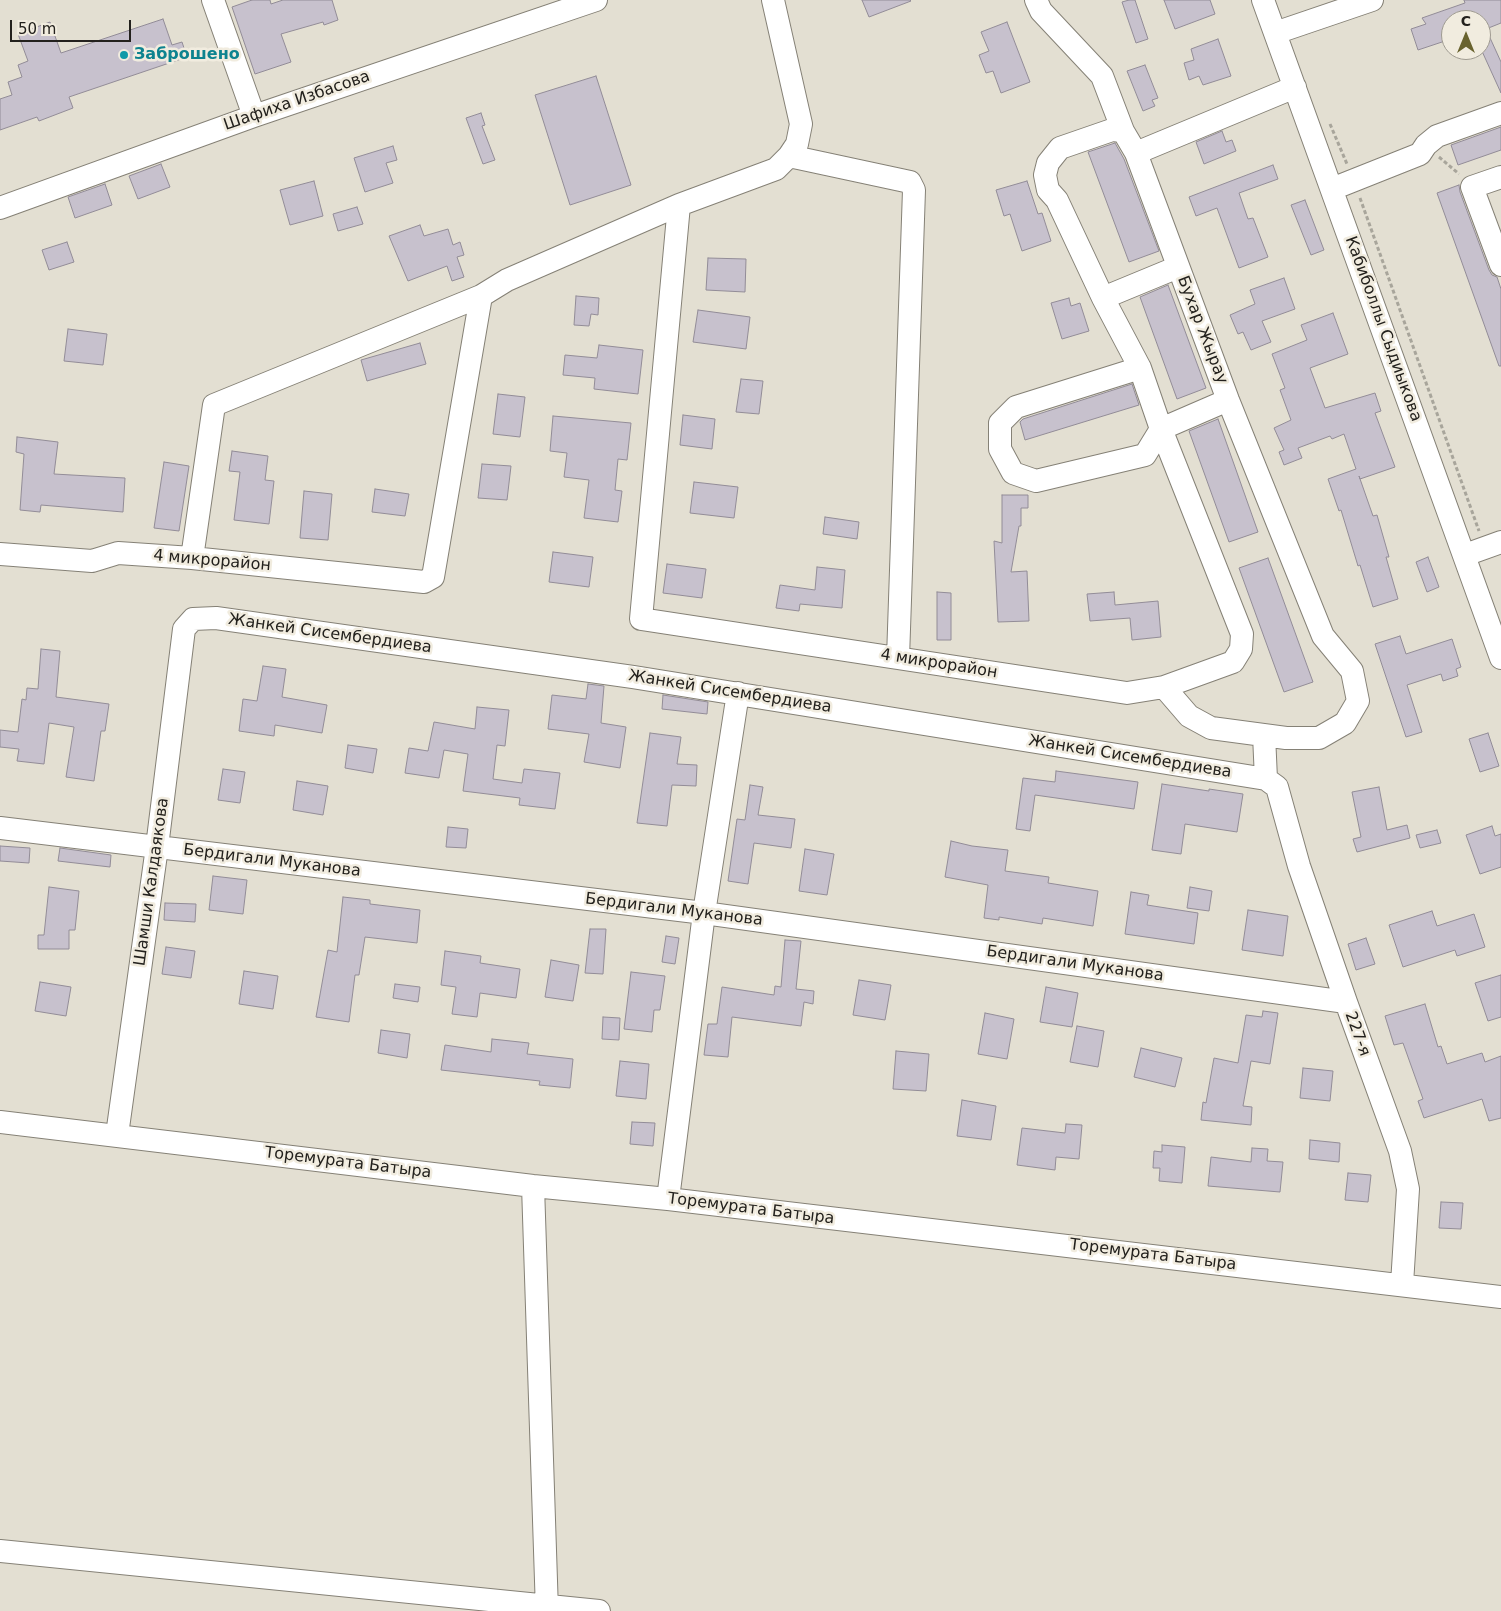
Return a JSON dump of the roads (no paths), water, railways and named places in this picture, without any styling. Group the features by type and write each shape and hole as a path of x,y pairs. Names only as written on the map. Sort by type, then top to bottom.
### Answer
{"street":[{"path":"213,0 254,116"},
{"name":"Шафиха Избасова","path":"0,208 254,116 596,0"},
{"path":"192,558 214,405 481,296 507,280 680,205 776,169 789,156 797,144 801,124 773,0"},
{"name":"Бухар Жырау","path":"1036,0 1041,11 1102,76 1122,131 1136,153 1228,400 1323,636 1352,671 1358,701 1345,723 1319,738 1286,738 1264,735"},
{"name":"Кабиболлы Сыдиыкова","path":"1263,0 1332,189 1484,549 1501,658"},
{"path":"1275,33 1322,8 1372,0"},
{"path":"1136,153 1295,87"},
{"path":"1332,189 1420,154 1426,144 1437,136 1501,113"},
{"path":"1122,131 1112,130 1060,148 1048,162 1045,175 1048,190 1058,200 1103,298 1140,368 1162,429"},
{"path":"789,156 910,182 914,190 898,658"},
{"path":"1501,177 1472,187 1501,265"},
{"name":"4 микрорайон","path":"680,205 641,619 1127,693 1164,687 1233,662 1242,649 1242,634 1162,429"},
{"path":"1103,298 1178,267"},
{"name":"4 микрорайон","path":"0,554 92,561 118,553 192,558 424,582 433,577 436,567 481,296"},
{"path":"1140,368 1016,407 1000,423 1000,449 1013,473 1036,481 1145,455 1162,429 1228,400"},
{"name":"Жанкей Сисембердиева","path":"184,629 193,619 216,618 738,693 1272,783"},
{"name":"Шамши Калдаякова","path":"117,1135 157,847 184,629"},
{"path":"1164,687 1189,716 1211,728 1264,735"},
{"path":"668,1199 704,912 738,693"},
{"name":"227-я","path":"1264,735 1272,783 1299,866 1400,1152 1408,1189 1402,1284"},
{"name":"Бердигали Муканова","path":"0,828 704,912 1346,1002"},
{"name":"Торемурата Батыра","path":"0,1122 533,1186 668,1199 1501,1297"},
{"path":"533,1186 547,1608"},
{"path":"0,1550 547,1608 599,1611"}],"place":[{"name":"Заброшено","path":"124,55"}]}
